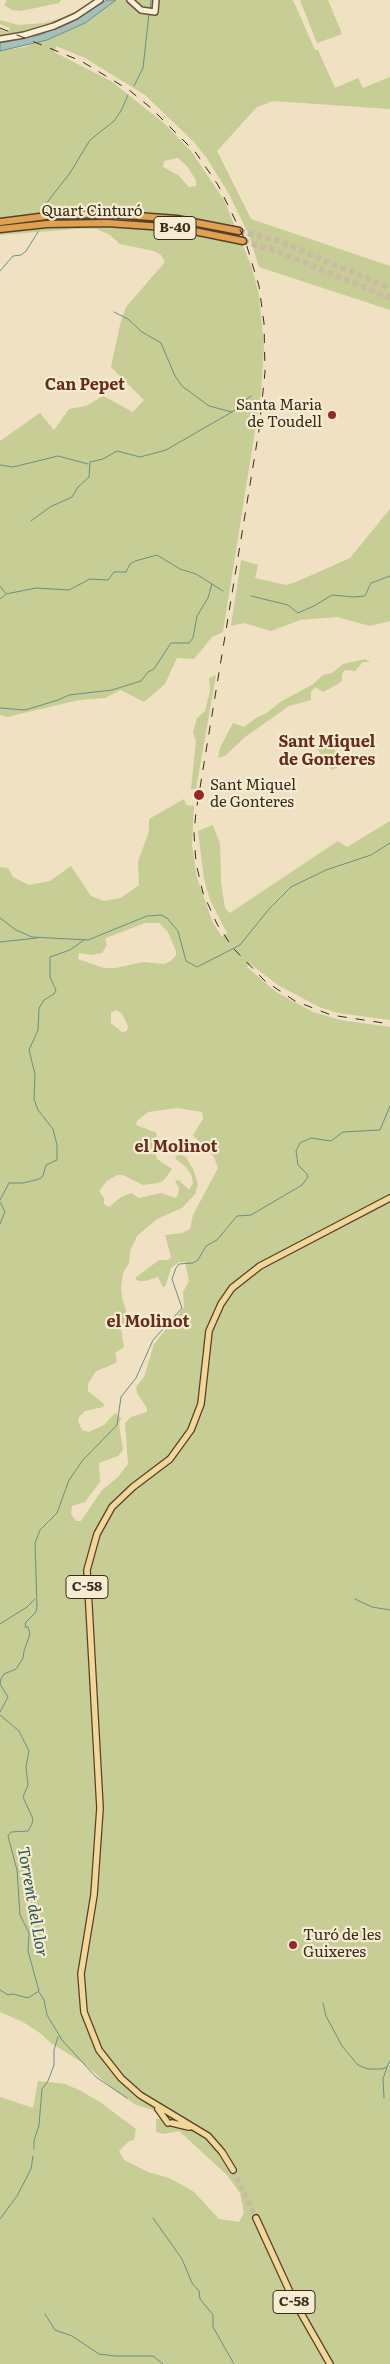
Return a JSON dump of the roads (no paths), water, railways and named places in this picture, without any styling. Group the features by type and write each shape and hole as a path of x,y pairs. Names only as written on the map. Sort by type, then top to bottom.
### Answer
{"highway":[{"name":"Quart Cinturó","path":"0,222 55,215 110,214 177,219 239,231"},
{"name":"Quart Cinturó","path":"0,229 47,224 107,223 179,228 243,241"}],"main road":[{"path":"0,39 49,28 76,16 100,0"},
{"path":"130,0 138,9 154,12 156,0"},
{"name":"C-58","path":"233,2170 208,2136 152,2102 121,2078 99,2050 88,2025 81,1988 82,1964 94,1895 100,1808 87,1588 90,1553 101,1523 112,1507 133,1486 170,1460 191,1430 200,1404 209,1332 221,1304 232,1288 260,1266 390,1196"},
{"name":"C-58","path":"227,2160 208,2140 191,2128 172,2121 128,2088 104,2062 88,2032 79,1993 80,1965 93,1877 97,1808 84,1578 88,1553 99,1522 110,1505 131,1484 168,1458 189,1429 198,1403 207,1331 216,1307 230,1287 258,1264 390,1196"},
{"path":"152,2102 172,2121 191,2128"},
{"path":"172,2121 178,2117"},
{"name":"C-58","path":"256,2218 313,2332 332,2364"}],"water":[{"path":"107,0 116,0 85,23 47,40 0,51 0,43 39,35 62,26"}],"waterway":[{"path":"150,10 151,0"},
{"path":"134,86 143,68 149,14"},
{"path":"45,205 70,173 90,140 114,121 128,95"},
{"path":"0,271 13,256 21,255 26,251 38,232"},
{"path":"114,312 128,319 142,332 161,343 175,376 182,386 209,406 232,412 251,396"},
{"path":"31,521 50,507 72,497 78,487 89,477 90,462 103,459 117,451 140,457 166,450 232,412"},
{"path":"0,465 13,467 58,456 88,464"},
{"path":"0,586 6,594 36,588 69,590 90,579 108,580 114,572 126,572 130,564 135,561 157,555 180,569 196,574 223,591"},
{"path":"251,596 288,605 298,613 332,595 365,596 371,583 390,576"},
{"path":"0,708 25,710 69,695 112,690 141,681 148,672 154,669 171,643 189,643 193,638 197,616 208,598 212,584"},
{"path":"0,599 5,595"},
{"path":"0,918 16,930 32,937 88,940 147,916 161,915 167,918 178,931 186,961 197,967 240,945 269,909 291,887 326,870 371,855 390,843"},
{"path":"0,942 37,938"},
{"path":"0,1200 9,1183 23,1183 39,1179 43,1176 46,1165 57,1160 57,1145 53,1129 38,1110 34,1099 35,1074 29,1050 38,1030 39,1008 44,1000 54,994 56,990 50,977 50,957 70,950 84,940"},
{"name":"Torrent del Llor","path":"0,1712 8,1697 0,1684 1,1679 4,1674 16,1669 23,1658 30,1634 28,1627 25,1627 26,1622 36,1612 35,1543 40,1530 57,1513 69,1480 83,1460 117,1425 121,1397 136,1378 153,1340 182,1308 172,1279 176,1268 179,1264 193,1263 198,1260 206,1246 217,1240 237,1216 251,1215 302,1185 308,1177 298,1165 296,1151 300,1143 311,1138 331,1141 343,1132 380,1130 390,1106"},
{"path":"0,1202 5,1212 0,1224"},
{"path":"0,1624 27,1607 35,1599"},
{"path":"355,1599 372,1607 390,1610"},
{"name":"Torrent del Llor","path":"0,1715 19,1731 29,1751 26,1767 28,1785 23,1797 33,1819 32,1824 28,1831 11,1832 8,1836 17,1870 20,1915 29,1933 28,1951 39,1991 28,1998 13,1994 8,1995 0,1990"},
{"path":"39,1992 44,2000 47,2015 62,2040 96,2077 127,2098"},
{"path":"323,2003 326,2016 342,2046 358,2065 368,2069 382,2069 387,2067 390,2061"},
{"path":"34,2149 34,2141 39,2125 42,2089 48,2081 54,2065 54,2050 58,2037"},
{"path":"384,2098 383,2079 387,2067"},
{"path":"0,2219 17,2196 31,2169 33,2156"},
{"path":"153,2218 182,2259 192,2283 199,2291 200,2299 213,2315 213,2327 234,2364"},
{"path":"45,2314 55,2330 72,2336 99,2354 153,2356 163,2364"}],"tunnel":[{"path":"239,231 276,240 390,288"},
{"path":"243,241 274,250 390,298"},
{"path":"233,2170 256,2218"}],"railway":[{"path":"0,28 81,61 129,90 151,108 196,153 218,185 245,240 259,286 264,323 265,372 259,430 196,812 194,834 196,863 203,893 217,924 233,948 265,981 295,1001 331,1015 390,1024"}],"place":[{"name":"Santa Maria de Toudell","path":"332,415"},
{"name":"Sant Miquel de Gonteres","path":"199,795"},
{"name":"Turó de les Guixeres","path":"293,1945"}],"district":[{"name":"Can Pepet","path":"85,385"},
{"name":"Sant Miquel de Gonteres","path":"327,751"},
{"name":"el Molinot","path":"176,1147"},
{"name":"el Molinot","path":"148,1322"}]}
